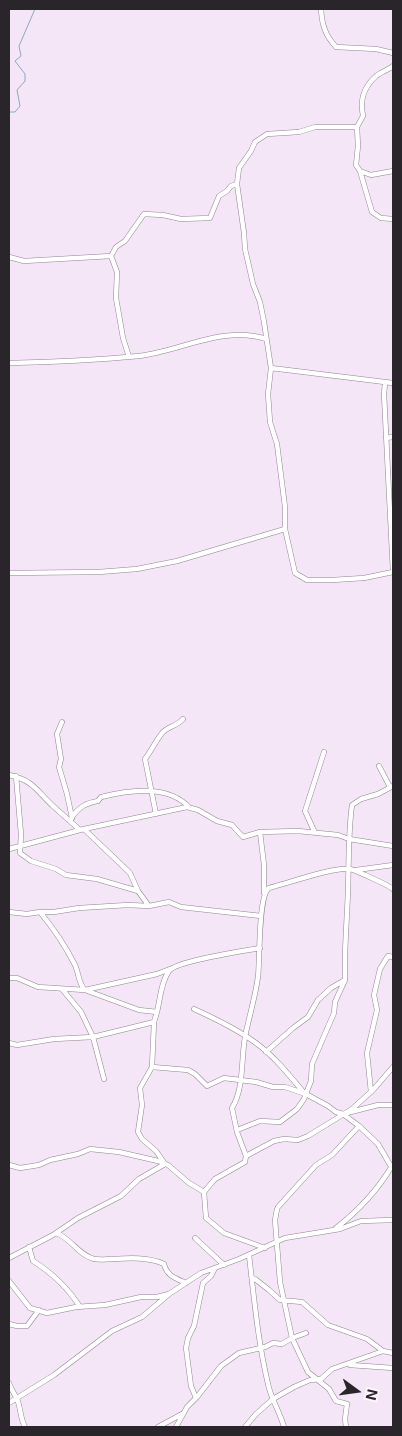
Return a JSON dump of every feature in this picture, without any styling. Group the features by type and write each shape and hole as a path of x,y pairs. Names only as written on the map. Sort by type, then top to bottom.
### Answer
{"street":[{"path":"321,9 325,33 336,47 376,49 393,53"},
{"path":"393,66 388,71 377,74 366,88 360,103 363,116 357,128 356,165 360,171 372,212 381,218 393,219"},
{"path":"357,128 315,127 299,132 267,134 255,142 240,168 236,184 245,249 253,284 260,302 271,368 268,394 270,422 277,444 283,486 285,529 295,573 307,580 364,578 393,572 385,383"},
{"path":"360,171 371,175 393,171"},
{"path":"110,256 116,247 125,241 144,214 163,214 180,219 210,218 219,196 227,192 230,186 236,184"},
{"path":"9,257 24,261 110,256"},
{"path":"110,256 117,272 116,298 123,338 129,356"},
{"path":"9,363 54,362 129,356 169,350 235,335 254,335 266,339"},
{"path":"271,368 393,384"},
{"path":"386,438 393,437"},
{"path":"9,573 99,572 137,569 177,561 285,529"},
{"path":"156,814 152,799 153,791 147,776 145,759 164,731 179,724 183,719"},
{"path":"62,722 57,734 61,759 59,768 72,820"},
{"path":"315,833 305,811 324,752"},
{"path":"237,1130 260,1121 280,1122 297,1109 306,1094 311,1081 312,1064 331,1021 335,1002 345,980 344,944 352,805 392,787 379,766"},
{"path":"9,775 16,776 36,787 47,800 130,873 138,891 149,906"},
{"path":"16,776 21,834 20,852 31,861 56,869 66,875 97,879 138,891"},
{"path":"72,820 78,809 98,801 101,797 133,791 173,794 184,801 190,808"},
{"path":"9,849 82,830 187,807 198,810 217,821 232,825 243,837 260,832 288,830 338,835 349,839 393,846"},
{"path":"260,832 264,865 264,894 258,976 245,1036 237,1101 232,1108 246,1156 245,1162 215,1179 204,1192 206,1218 224,1233 266,1248"},
{"path":"264,894 269,888 348,869 356,870 393,865"},
{"path":"356,870 393,889"},
{"path":"9,912 27,914 79,908 128,905 149,906 169,902 180,907 261,916"},
{"path":"40,912 61,938 76,968 81,986 85,990 139,1010 157,1012"},
{"path":"9,978 18,978 38,987 85,990 157,974 184,963 260,948"},
{"path":"371,1092 367,1052 377,1010 374,994 380,969 388,956 393,957"},
{"path":"170,969 154,1022 152,1067 140,1088 142,1105 138,1132 142,1139 156,1151 165,1164 204,1192"},
{"path":"266,1052 308,1017 318,1000 331,988 345,980"},
{"path":"62,989 81,1012 94,1037 104,1079"},
{"path":"194,1009 245,1036 279,1063 306,1094"},
{"path":"9,1043 17,1045 54,1039 94,1037 154,1022"},
{"path":"152,1067 188,1070 195,1074 206,1086 224,1078 288,1088 306,1094 336,1112 343,1114 359,1126 378,1144 392,1168 379,1187 351,1217 334,1229"},
{"path":"246,1156 274,1141 284,1139 298,1140 352,1109 371,1092 393,1067"},
{"path":"343,1114 378,1105 393,1105"},
{"path":"346,1427 347,1404 336,1401 329,1389 308,1372 292,1338 280,1282 275,1220 277,1208 316,1165 332,1155 359,1126"},
{"path":"9,1165 20,1168 39,1165 90,1149 119,1152 165,1164"},
{"path":"9,1258 56,1233 78,1218 121,1196 139,1179 165,1164"},
{"path":"9,1403 54,1375 112,1331 142,1317 169,1294 201,1273 266,1248 285,1238 334,1229 361,1221 393,1220"},
{"path":"56,1233 61,1235 84,1255 96,1260 155,1260 164,1264 166,1272 172,1277 186,1283"},
{"path":"195,1238 224,1265"},
{"path":"29,1247 33,1261 48,1271 57,1282 70,1291 80,1307"},
{"path":"249,1255 261,1347 268,1384 284,1427"},
{"path":"196,1398 191,1386 186,1348 188,1338 194,1326 203,1283 211,1276 214,1268"},
{"path":"252,1278 280,1300 306,1304 328,1325 367,1339 383,1351 393,1353"},
{"path":"9,1281 30,1308 47,1313 169,1294"},
{"path":"9,1324 27,1326 39,1310"},
{"path":"176,1427 187,1407 221,1366 240,1353 273,1343 282,1344 306,1333"},
{"path":"245,1427 273,1399 310,1380 321,1379 332,1369 383,1351"},
{"path":"346,1364 393,1368"},
{"path":"9,1384 16,1398 22,1423 25,1427"},
{"path":"158,1427 184,1413"}],"waterway":[{"path":"9,112 15,112 20,106 17,90 25,81 25,74 15,61 21,56 19,46 35,9"}]}
